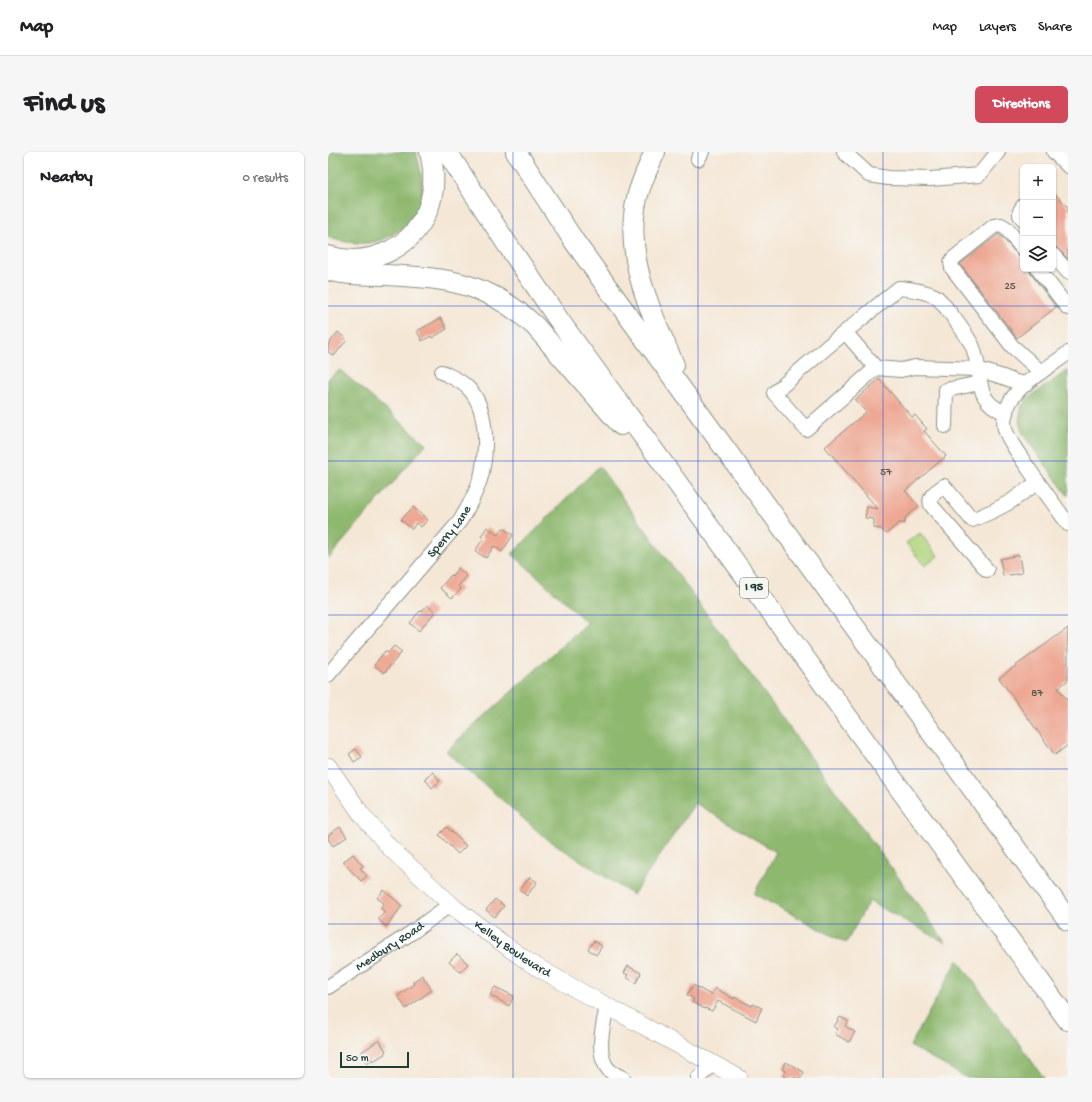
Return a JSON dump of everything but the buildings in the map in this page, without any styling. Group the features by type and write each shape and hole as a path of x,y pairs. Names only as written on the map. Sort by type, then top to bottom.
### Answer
{"highway":[{"path":"328,256 346,260 368,259 388,253 409,238 422,222 431,202 434,177 430,152"},
{"name":"I 95","path":"447,152 488,216 544,298 1068,1020"},
{"path":"516,152 578,246 1068,920"},
{"path":"655,152 643,179 637,200 633,227 633,250 638,275 648,306 688,398"},
{"path":"328,270 353,274 450,280 476,288 506,303 521,313 535,326 619,424 672,475"}],"main road":[{"name":"Kelley Boulevard","path":"328,766 362,815 390,848 451,904 530,963 607,1007 739,1078"}],"street":[{"path":"844,152 868,175 888,178 979,176 998,152"},
{"path":"1020,245 1006,228 1001,225 994,226 954,258 951,262 952,268 1012,346 1042,372"},
{"path":"1056,258 1068,272"},
{"path":"1040,272 1068,308"},
{"path":"876,368 806,429 774,393 899,288 917,290 937,297 970,341 976,356 981,389 990,404 1006,413"},
{"path":"845,332 876,368 901,370 915,367 977,369 1026,384"},
{"path":"1068,353 1026,384 1019,391 1010,402 1006,413 1005,429 1011,441 1038,482 1068,524"},
{"name":"Sperry Lane","path":"328,675 460,521 472,500 482,474 485,450 485,430 481,411 475,396 470,389 463,383 442,372"},
{"path":"945,426 946,390 980,383"},
{"path":"955,532 972,520 1010,502 1038,482"},
{"path":"972,520 944,486 932,495 930,502 987,570"},
{"name":"Medbury Road","path":"328,987 411,933 451,904"},
{"path":"607,1007 602,1027 601,1050 604,1063 610,1071 623,1078"},
{"path":"698,1078 713,1064"}],"green space":[{"path":"328,152 416,152 422,181 422,196 418,210 414,216 405,226 393,234 374,242 350,242 328,237"},
{"path":"340,370 426,444 328,559 328,379"},
{"path":"1068,370 1068,496 1023,434 1019,421 1022,406 1028,398"},
{"path":"599,466 946,943 869,901 846,943 754,894 776,852 695,803 633,895 543,836 476,777 461,766 446,751 587,623 512,554"},
{"path":"920,533 938,556 925,566 906,543"},
{"path":"958,960 1044,1078 967,1078 910,1046"}]}
